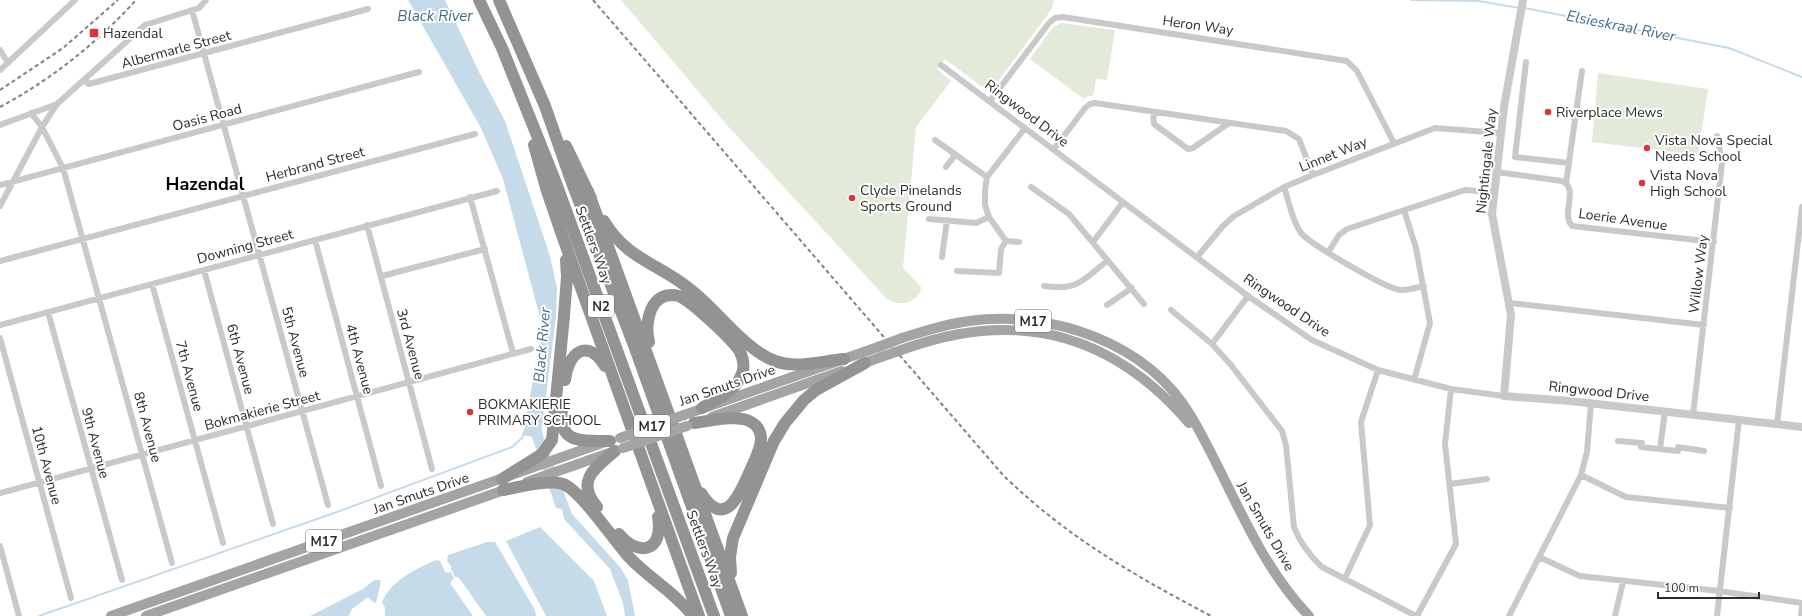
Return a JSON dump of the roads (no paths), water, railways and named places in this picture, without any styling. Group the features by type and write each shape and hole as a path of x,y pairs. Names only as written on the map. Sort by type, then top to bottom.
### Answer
{"highway":[{"name":"Settlers Way","path":"479,0 502,48 556,182 714,616"},
{"name":"Settlers Way","path":"499,0 545,106 571,180 635,348 731,616"},
{"path":"545,106 609,229 621,243 643,261 686,286 761,354 779,362 794,365 844,359"},
{"path":"529,116 540,167 562,235 699,616"},
{"path":"588,191 742,616"},
{"path":"503,484 537,462 550,444 553,434 567,283 562,235"},
{"path":"658,384 647,336 648,316 657,301 668,296 678,296 694,306 736,346 743,363 742,373 738,382 729,391 702,408"},
{"path":"612,377 595,354 585,351 576,354 570,360 566,370 562,416 565,430 574,439 617,444"},
{"path":"734,595 730,557 733,538 782,427 797,407 812,393 865,363"},
{"path":"691,425 730,419 745,419 756,426 761,438 758,451 741,492 732,505 720,508 711,506 694,484"},
{"path":"617,444 592,473 588,480 587,490 594,504 622,538 635,547 643,548 651,546 659,535 659,523 652,487"},
{"path":"503,484 542,480 562,483 578,495 636,564 675,596 692,616"}],"main road":[{"name":"Jan Smuts Drive","path":"542,480 560,464 617,444 684,415 902,338 941,326 985,319 1038,322 1079,332 1121,350 1139,362 1166,385 1191,416 1271,565 1294,598 1309,616"},
{"name":"Jan Smuts Drive","path":"617,444 691,425 910,347 947,336 990,330 1030,332 1076,342 1113,358 1144,378 1171,402 1206,445"},
{"name":"Jan Smuts Drive","path":"537,462 560,464"},
{"name":"Jan Smuts Drive","path":"111,616 503,484"},
{"name":"Jan Smuts Drive","path":"146,616 503,484"}],"street":[{"path":"0,70 74,0"},
{"path":"0,206 42,127 57,104 85,81 145,25 202,6 206,0"},
{"name":"Nightingale Way","path":"1504,396 1512,325 1510,303 1492,219 1500,133 1522,0"},
{"name":"5th Avenue","path":"192,10 328,505"},
{"name":"Albermarle Street","path":"85,81 89,84 368,10"},
{"name":"Heron Way","path":"990,102 1049,23 1055,18 1063,17 1347,61 1357,71 1394,143"},
{"path":"0,50 8,63"},
{"path":"1526,62 1515,158 1569,163"},
{"name":"Ringwood Drive","path":"941,65 1248,296 1312,340 1378,370 1451,389 1504,396 1591,403 1802,427"},
{"path":"1496,172 1562,181 1566,183 1582,71"},
{"name":"Oasis Road","path":"0,185 419,72"},
{"path":"0,125 57,104"},
{"path":"1054,149 1085,108 1090,104 1103,104 1286,131 1293,134 1303,146 1313,175"},
{"path":"1153,112 1154,124 1188,149 1193,148 1229,123"},
{"name":"8th Avenue","path":"31,113 42,127 63,168 84,239 172,563"},
{"path":"1006,241 989,217 986,205 987,177 1025,128"},
{"name":"Linnet Way","path":"1197,257 1223,226 1234,216 1284,187 1313,175 1435,128 1500,133"},
{"name":"Herbrand Street","path":"0,261 474,134"},
{"name":"Willow Way","path":"1693,415 1722,163 1717,136"},
{"path":"935,140 987,177"},
{"path":"946,167 955,155"},
{"name":"Loerie Avenue","path":"1566,183 1569,187 1570,193 1568,217 1572,226 1714,242"},
{"path":"1031,187 1069,214 1144,304"},
{"path":"1284,187 1299,230 1307,239 1328,251 1352,268 1394,288 1405,290 1424,286"},
{"path":"1328,251 1339,235 1347,229 1465,190 1494,192"},
{"name":"Downing Street","path":"0,326 367,225 497,191"},
{"path":"470,198 513,353"},
{"path":"1093,242 1123,202"},
{"path":"1777,424 1802,207"},
{"path":"1404,210 1416,248 1430,323 1414,380"},
{"path":"929,219 976,223 989,217"},
{"path":"942,258 947,220"},
{"name":"3rd Avenue","path":"367,225 382,276 432,469"},
{"name":"4th Avenue","path":"315,240 381,486"},
{"path":"1006,241 1019,242"},
{"path":"957,271 999,273 1001,249 1006,241"},
{"path":"382,276 485,249"},
{"path":"1044,286 1061,289 1076,286 1107,261"},
{"name":"6th Avenue","path":"204,270 273,524"},
{"name":"7th Avenue","path":"152,284 223,543"},
{"path":"1107,305 1132,288"},
{"path":"1212,344 1248,296"},
{"path":"1510,303 1704,325"},
{"path":"1171,310 1212,344 1253,392 1282,431 1286,445 1294,527 1298,538 1312,559 1322,567 1416,616 1456,544 1445,438 1451,389"},
{"name":"9th Avenue","path":"48,312 122,580"},
{"name":"10th Avenue","path":"0,338 71,598"},
{"name":"Bokmakierie Street","path":"0,494 531,349"},
{"path":"1345,578 1370,525 1361,422 1378,370"},
{"path":"1509,616 1580,475 1587,452 1591,403"},
{"path":"1660,449 1665,411"},
{"path":"1716,616 1730,508 1739,420"},
{"path":"1618,441 1642,443 1641,448 1678,451 1678,447 1704,451"},
{"path":"1580,475 1626,497 1730,508"},
{"path":"1450,484 1487,479"},
{"path":"0,546 19,616"},
{"path":"1539,558 1574,575 1623,582 1720,591 1802,603"},
{"path":"1615,616 1623,582"},
{"path":"1801,616 1802,608"}],"water":[{"name":"Black River","path":"408,0 445,0 480,74 505,121 550,256 557,288 556,316 542,428 543,436 572,514 620,567 628,580 635,616 625,616 623,603 610,569 564,519 562,509 556,508 532,437 523,435 536,363 541,349 541,321 503,179 481,128"},
{"path":"540,527 594,581 607,616 546,616 506,541"},
{"path":"487,542 495,542 535,610 536,616 486,616 462,582 458,577 455,577 451,566 447,561 448,555"},
{"path":"436,560 440,561 445,572 449,573 450,571 454,578 450,583 473,616 385,616 385,608 382,602 391,588 404,576"},
{"path":"374,580 380,580 381,582 376,603 368,597 352,609 349,616 310,616 363,589"}],"waterway":[{"name":"Elsieskraal River","path":"1411,0 1478,1 1520,8"},
{"name":"Elsieskraal River","path":"1525,8 1729,48 1802,77"},
{"path":"39,616 337,512 512,447 522,438 524,432"}],"railway":[{"path":"0,90 63,48 118,0"},
{"path":"0,107 38,85 73,59 106,31 136,0"},
{"path":"593,0 1003,475 1052,518 1102,553 1128,570 1211,616"}],"place":[{"name":"Hazendal","path":"94,33"},
{"name":"Riverplace Mews","path":"1548,112"},
{"name":"Vista Nova Special Needs School","path":"1647,148"},
{"name":"Vista Nova High School","path":"1642,183"},
{"name":"Clyde Pinelands Sports Ground","path":"852,198"},
{"name":"BOKMAKIERIE PRIMARY SCHOOL","path":"470,412"}],"district":[{"name":"Hazendal","path":"205,184"}]}
